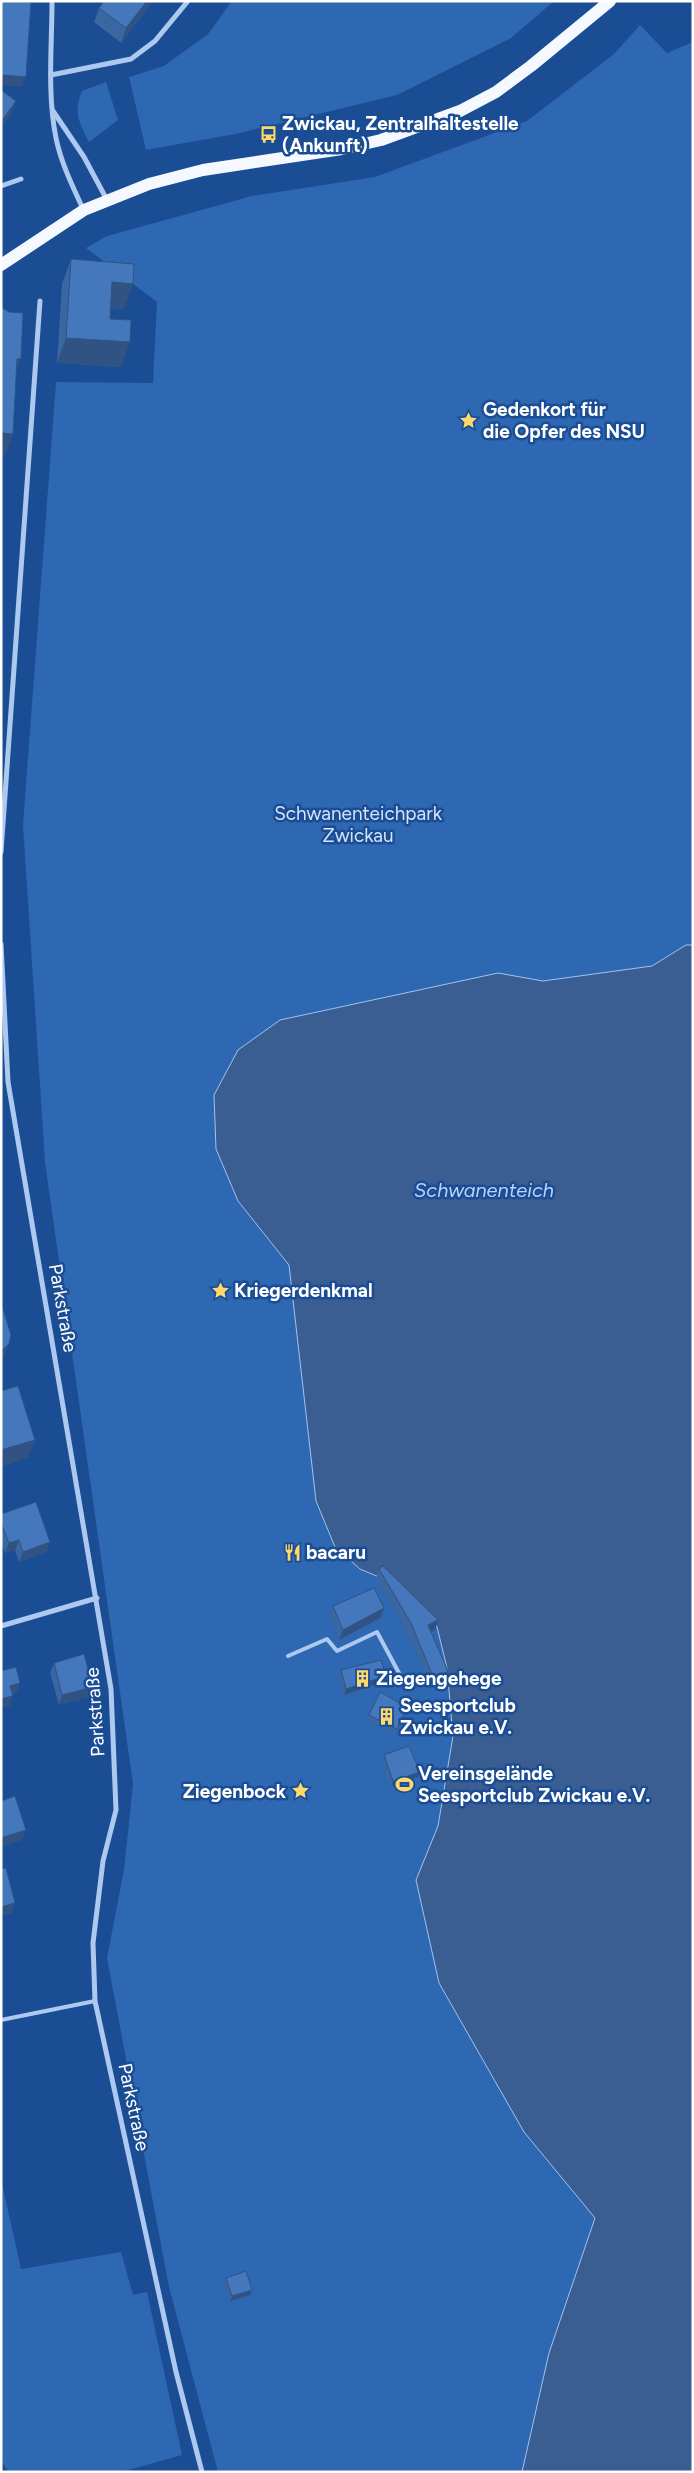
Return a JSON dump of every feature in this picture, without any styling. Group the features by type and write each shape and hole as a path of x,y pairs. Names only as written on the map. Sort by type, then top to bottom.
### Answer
{"main road":[{"path":"1,265 84,210 176,176 342,149 425,125 460,111 496,92 532,66 610,1"}],"street":[{"path":"52,1 51,75 56,139 68,177 84,210"},
{"path":"51,75 131,59 155,41 188,1"},
{"path":"53,110 75,143 107,200"},
{"path":"1,186 21,179"},
{"path":"1,852 40,301"},
{"name":"Parkstraße","path":"1,944 8,1082 97,1598 111,1690 116,1810 103,1861 93,1943 95,2001 176,2372 202,2472"},
{"path":"1,1084 8,1082"},
{"path":"1,1626 97,1598"}],"lane":[{"path":"288,1656 327,1639 337,1651 377,1632 407,1688"},
{"path":"1,2020 95,2001"}],"green space":[{"path":"232,1 554,1 511,38 397,95 235,134 146,150 129,77 164,66 208,34"},
{"name":"Schwanenteichpark Zwickau","path":"640,25 667,53 693,42 693,2472 218,2472 169,2287 107,1958 124,1870 133,1784 45,1162 23,825 56,382 153,383 157,302 86,248 107,236 252,196 375,177 527,121 614,54"},
{"path":"106,82 118,120 89,142 78,117 79,98 82,91"},
{"path":"1,2179 21,2269 121,2252 133,2295 147,2292 182,2455 121,2472 9,2472 1,2461"}],"water":[{"name":"Schwanenteich","path":"686,945 693,945 693,2472 522,2472 549,2353 595,2218 524,2132 439,1983 416,1880 438,1826 453,1736 447,1668 437,1627 412,1595 393,1583 360,1569 335,1547 316,1501 289,1265 238,1201 216,1149 214,1095 238,1050 280,1020 498,973 543,981 652,966"}],"building":[{"path":"1,1 31,2 26,77 1,75"},
{"path":"104,1 147,1 126,28 99,8"},
{"path":"1,90 16,101 1,122"},
{"path":"71,259 134,264 133,284 112,282 110,319 131,320 130,342 66,338"},
{"path":"1,307 9,312 23,313 21,359 17,359 13,434 1,433"},
{"path":"1,1303 11,1335 9,1344 1,1351"},
{"path":"18,1386 35,1440 1,1450 1,1391"},
{"path":"36,1502 50,1542 23,1552 19,1540 9,1543 1,1523 1,1514"},
{"path":"383,1566 438,1620 428,1625 448,1671 434,1679 411,1623 379,1569"},
{"path":"374,1588 384,1608 343,1630 333,1606"},
{"path":"84,1654 93,1687 62,1695 54,1663"},
{"name":"Ziegengehege","path":"381,1660 386,1676 346,1689 341,1670"},
{"path":"16,1667 20,1683 10,1686 13,1696 1,1699 1,1671"},
{"name":"Seesportclub Zwickau e.V.","path":"380,1692 407,1707 397,1729 369,1715"},
{"name":"Seesportclub Zwickau e.V.","path":"409,1746 420,1772 393,1781 384,1755"},
{"path":"15,1796 26,1830 1,1838 1,1801"},
{"path":"6,1868 15,1903 1,1907 1,1869"},
{"path":"246,2271 252,2290 232,2296 226,2278"}],"place":[{"name":"Zwickau, Zentralhaltestelle (Ankunft)","path":"268,134"},
{"name":"Gedenkort für die Opfer des NSU","path":"469,420"},
{"name":"Kriegerdenkmal","path":"220,1290"},
{"name":"bacaru","path":"292,1552"},
{"name":"Ziegengehege","path":"362,1678"},
{"name":"Seesportclub Zwickau e.V.","path":"386,1716"},
{"name":"Vereinsgelände Seesportclub Zwickau e.V.","path":"404,1784"},
{"name":"Ziegenbock","path":"300,1791"}]}
